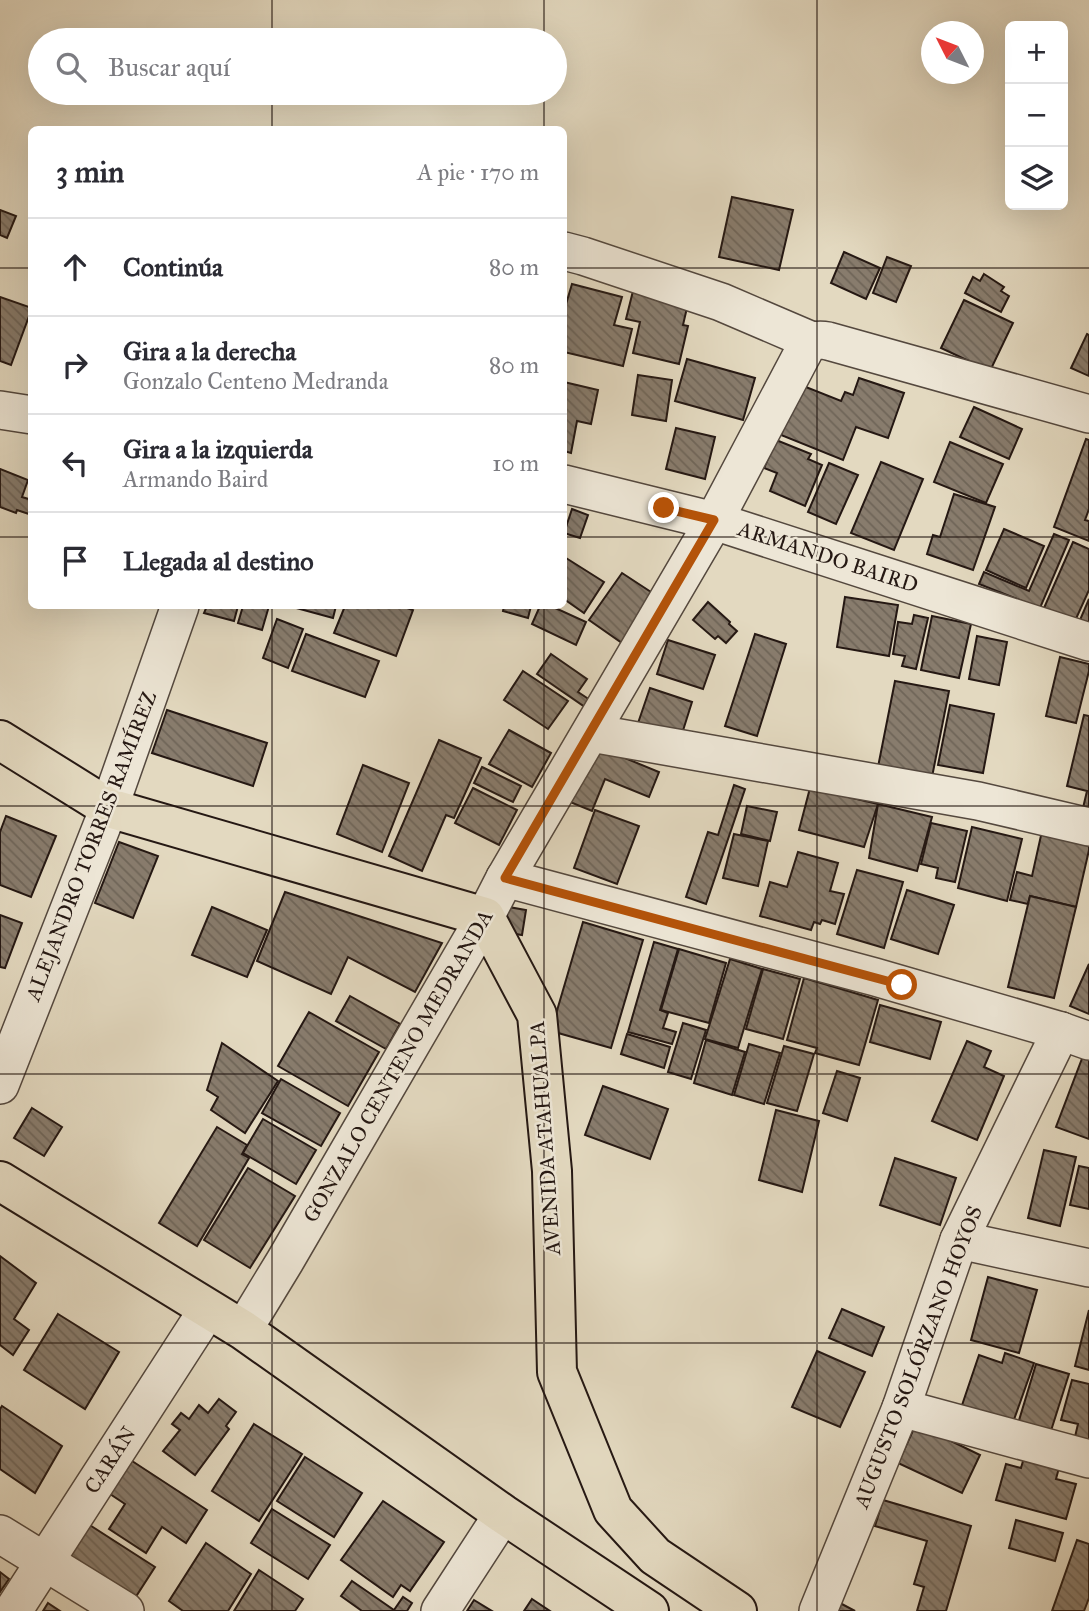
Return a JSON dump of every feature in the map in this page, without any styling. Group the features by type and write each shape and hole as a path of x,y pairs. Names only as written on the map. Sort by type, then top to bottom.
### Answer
{"highway":[{"path":"0,740 109,808 485,917"},
{"name":"AVENIDA ATAHUALPA","path":"485,917 537,1015 552,1171 557,1372 613,1510 655,1556 737,1611"},
{"path":"0,1181 243,1330 503,1514 649,1611"}],"street":[{"path":"567,252 721,302 820,341 1089,414"},
{"name":"GONZALO CENTENO MEDRANDA","path":"243,1330 714,520 794,366 806,347 820,341"},
{"path":"0,410 28,414"},
{"name":"ARMANDO BAIRD","path":"567,485 714,520 1089,642"},
{"name":"ALEJANDRO TORRES RAMÍREZ","path":"0,1085 109,808 179,609"},
{"path":"591,733 978,801 1089,827"},
{"path":"505,878 862,974 1075,1036"},
{"name":"AUGUSTO SOLÓRZANO HOYOS","path":"818,1611 901,1408 959,1240 1075,1036"},
{"path":"959,1240 1089,1268"},
{"name":"CARÁN","path":"13,1611 208,1309"},
{"path":"901,1408 1089,1459"},
{"path":"440,1611 503,1514"},
{"path":"0,1534 125,1611"}],"building":[{"path":"732,197 793,210 779,270 719,257"},
{"path":"0,210 16,216 7,238 0,235"},
{"path":"844,252 880,268 866,299 831,283"},
{"path":"887,257 911,266 896,302 873,293"},
{"path":"984,274 1004,287 1001,291 1009,296 1001,312 965,293 973,277 980,281"},
{"path":"572,284 622,297 614,325 632,329 623,366 567,353 567,301"},
{"path":"634,287 689,299 683,325 688,326 679,364 633,353 640,322 626,319"},
{"path":"0,297 28,307 28,319 11,365 0,361"},
{"path":"964,300 1013,323 990,371 941,348"},
{"path":"1087,334 1089,335 1089,376 1071,368"},
{"path":"687,359 755,378 743,420 675,401"},
{"path":"638,375 672,380 666,421 632,415"},
{"path":"859,378 904,393 888,438 856,427 843,460 781,435 801,385 841,401 845,392 853,395"},
{"path":"567,383 598,390 591,424 577,421 571,453 567,452"},
{"path":"974,407 1022,429 1009,459 960,437"},
{"path":"676,428 715,437 705,479 666,469"},
{"path":"1086,439 1089,440 1089,509 1085,520 1089,521 1089,541 1054,527"},
{"path":"776,440 811,454 808,459 822,465 805,506 770,491 777,473 764,468"},
{"path":"950,442 1003,464 986,503 934,482"},
{"path":"881,462 923,479 894,550 851,533"},
{"path":"829,463 858,475 836,524 808,512"},
{"path":"0,469 28,480 22,497 28,499 28,514 17,510 16,513 0,507"},
{"path":"954,494 995,507 973,570 927,554 933,535 940,537"},
{"path":"572,509 588,515 580,538 567,534"},
{"path":"1004,529 1044,546 1026,588 986,570"},
{"path":"1054,534 1069,540 1040,608 979,584 984,572 1029,591"},
{"path":"1073,542 1089,549 1089,590 1075,621 1044,608"},
{"path":"567,559 604,582 584,613 567,601"},
{"path":"622,573 654,594 622,643 589,620"},
{"path":"845,597 898,605 889,656 837,647"},
{"path":"1089,599 1089,624 1080,620"},
{"path":"708,602 737,631 726,643 718,636 715,639 693,620"},
{"path":"206,609 237,609 234,621 204,613"},
{"path":"242,609 268,609 262,630 238,623"},
{"path":"300,609 335,609 333,618"},
{"path":"344,609 413,610 396,656 334,633"},
{"path":"503,609 530,609 528,618"},
{"path":"539,609 558,609 586,622 576,645 532,624"},
{"path":"914,615 928,618 916,669 902,666 905,656 893,654 898,622 912,624"},
{"path":"932,616 971,624 959,678 921,670"},
{"path":"277,619 303,629 288,668 263,658"},
{"path":"306,634 379,661 365,697 292,671"},
{"path":"755,634 786,644 757,736 725,726"},
{"path":"977,636 1007,642 999,685 969,679"},
{"path":"668,640 715,655 703,689 657,674"},
{"path":"551,654 587,679 578,692 590,700 585,707 537,674"},
{"path":"1060,657 1089,664 1076,723 1046,716"},
{"path":"523,671 568,701 548,729 504,700"},
{"path":"895,681 949,691 931,782 877,772"},
{"path":"650,688 692,702 680,740 637,726"},
{"path":"950,705 994,714 983,773 938,765"},
{"path":"167,710 267,743 253,786 152,753"},
{"path":"1084,715 1089,716 1089,809 1083,808 1087,791 1067,786"},
{"path":"509,730 551,753 532,787 489,764"},
{"path":"439,740 481,758 454,818 446,815 422,871 389,856"},
{"path":"593,745 659,772 649,797 605,779 592,811 570,802"},
{"path":"363,765 409,783 382,852 337,834"},
{"path":"482,767 521,786 513,802 474,783"},
{"path":"734,785 745,789 706,904 686,897 708,832 718,835"},
{"path":"473,788 517,810 499,845 455,823"},
{"path":"810,788 878,804 864,847 799,830"},
{"path":"878,804 932,817 917,871 869,858"},
{"path":"747,806 777,812 770,841 741,834"},
{"path":"595,810 639,826 617,884 574,868"},
{"path":"6,816 56,836 31,897 0,885 0,832"},
{"path":"931,823 967,831 955,882 936,878 938,868 921,864"},
{"path":"972,827 1022,839 1007,901 958,888"},
{"path":"1042,831 1089,842 1076,907 1030,896 1028,904 1010,900 1017,872 1032,876"},
{"path":"734,834 768,841 758,886 723,878"},
{"path":"119,842 158,856 133,918 95,903"},
{"path":"798,852 838,863 830,891 844,894 835,924 822,920 820,924 814,922 811,930 760,916 770,882 787,887"},
{"path":"857,870 903,882 884,948 837,934"},
{"path":"907,890 954,905 938,954 891,939"},
{"path":"285,892 442,943 415,992 348,957 331,994 257,961"},
{"path":"1030,896 1076,907 1054,998 1008,987"},
{"path":"503,906 526,910 522,935 498,931"},
{"path":"212,907 267,930 247,977 192,955"},
{"path":"0,915 22,923 5,968 0,967"},
{"path":"583,922 643,940 611,1048 551,1031"},
{"path":"654,942 678,949 660,1010 668,1013 663,1028 676,1032 672,1044 628,1032"},
{"path":"679,949 726,963 709,1023 661,1010"},
{"path":"730,959 762,969 738,1048 705,1039"},
{"path":"1089,964 1089,1014 1070,1006"},
{"path":"763,969 800,979 783,1039 746,1029"},
{"path":"804,978 878,1000 859,1065 815,1053 817,1048 787,1040"},
{"path":"350,996 400,1024 386,1049 336,1021"},
{"path":"880,1005 941,1022 930,1059 870,1042"},
{"path":"309,1012 379,1052 348,1106 278,1066"},
{"path":"683,1023 706,1030 691,1079 668,1072"},
{"path":"627,1034 670,1047 664,1068 621,1054"},
{"path":"706,1040 745,1052 732,1095 694,1083"},
{"path":"967,1041 991,1051 984,1067 1004,1076 977,1140 932,1121"},
{"path":"222,1043 278,1081 245,1133 211,1110 218,1097 207,1090"},
{"path":"749,1044 780,1053 764,1104 734,1095"},
{"path":"784,1046 814,1054 797,1111 767,1103"},
{"path":"1083,1056 1089,1058 1089,1139 1056,1127"},
{"path":"837,1071 860,1078 847,1121 823,1113"},
{"path":"281,1079 340,1113 321,1146 262,1113"},
{"path":"603,1086 668,1109 650,1159 585,1135"},
{"path":"32,1108 62,1127 44,1156 14,1138"},
{"path":"776,1110 819,1121 802,1192 759,1180"},
{"path":"263,1119 316,1150 296,1184 243,1153"},
{"path":"217,1127 247,1145 242,1154 249,1158 197,1246 159,1223"},
{"path":"1044,1150 1076,1157 1060,1226 1028,1218"},
{"path":"895,1158 956,1178 940,1225 880,1205"},
{"path":"1079,1166 1089,1168 1089,1209 1070,1205"},
{"path":"248,1168 295,1196 250,1268 204,1240"},
{"path":"0,1256 36,1283 14,1319 29,1330 13,1355 0,1345"},
{"path":"988,1277 1037,1290 1019,1353 971,1340"},
{"path":"842,1309 884,1327 872,1356 829,1338"},
{"path":"1089,1310 1089,1370 1075,1366"},
{"path":"58,1314 119,1352 85,1409 24,1370"},
{"path":"817,1351 865,1372 840,1427 792,1407"},
{"path":"1005,1353 1034,1363 1010,1431 959,1414 979,1355 1002,1363"},
{"path":"1036,1364 1069,1374 1049,1437 1017,1427"},
{"path":"1072,1380 1089,1384 1089,1445 1074,1441 1078,1424 1061,1420"},
{"path":"219,1399 236,1412 226,1426 229,1429 195,1475 163,1451 180,1430 172,1424 181,1413 189,1419 199,1405 208,1413"},
{"path":"2,1406 62,1446 35,1493 0,1469"},
{"path":"254,1424 302,1454 259,1521 212,1491"},
{"path":"916,1424 980,1455 962,1493 898,1463"},
{"path":"1025,1454 1060,1464 1056,1479 1076,1484 1066,1519 996,1500 1006,1464 1021,1468"},
{"path":"305,1457 362,1493 334,1537 277,1501"},
{"path":"129,1459 207,1510 186,1543 162,1527 146,1553 109,1529 125,1504 107,1492"},
{"path":"883,1500 971,1526 946,1611 917,1611 924,1587 914,1584 927,1541 875,1526"},
{"path":"383,1501 444,1542 410,1591 401,1585 393,1597 341,1560"},
{"path":"272,1509 330,1545 308,1579 251,1543"},
{"path":"1016,1520 1063,1533 1055,1561 1009,1548"},
{"path":"88,1524 155,1567 135,1598 68,1555"},
{"path":"1077,1540 1089,1544 1089,1598 1084,1611 1052,1611"},
{"path":"206,1543 251,1574 228,1611 183,1611 169,1601"},
{"path":"259,1570 303,1599 295,1611 234,1611"},
{"path":"0,1572 9,1579 0,1592"},
{"path":"352,1581 394,1610 403,1597 412,1603 407,1611 362,1611 341,1596"},
{"path":"532,1599 550,1611 524,1611"},
{"path":"474,1600 492,1611 467,1611"},
{"path":"838,1602 855,1611 833,1611"},
{"path":"48,1603 60,1611 43,1611"}],"route":[{"path":"664,508 714,520 505,878 902,985"}]}
